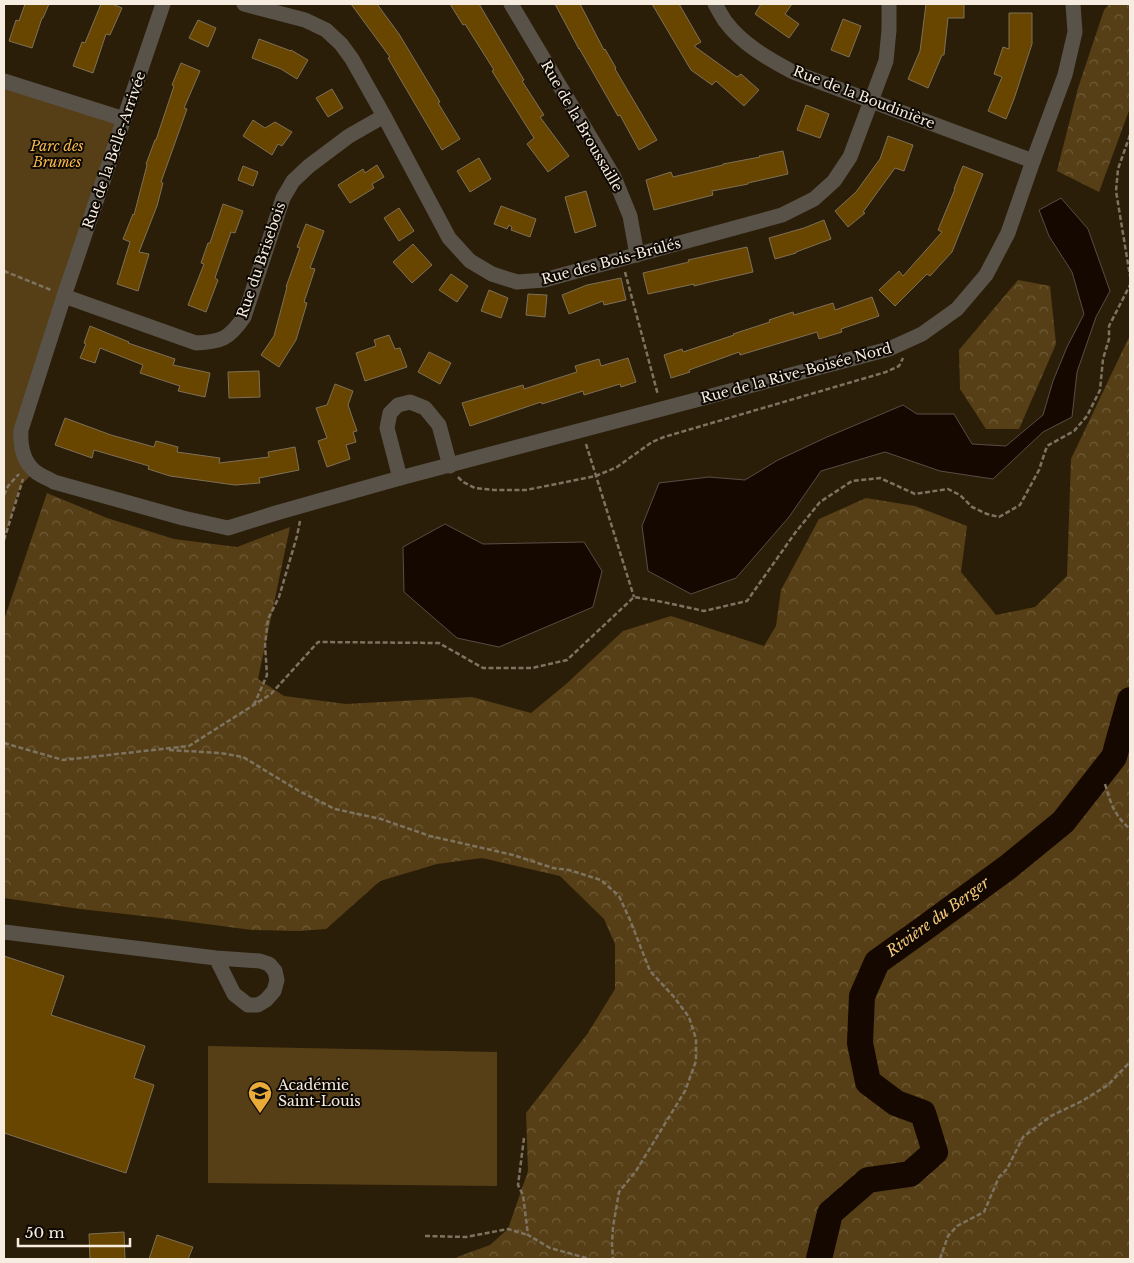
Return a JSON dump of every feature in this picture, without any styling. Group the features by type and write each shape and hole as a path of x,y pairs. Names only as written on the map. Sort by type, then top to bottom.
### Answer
{"street":[{"name":"Rue de la Belle-Arrivée","path":"64,296 163,4"},
{"name":"Rue des Bois-Brûlés","path":"244,4 305,20 326,30 341,44 352,59 450,238 470,261 492,274 517,282 544,280 782,215 814,199 834,181 850,157 886,61 889,30 888,4"},
{"name":"Rue de la Broussaille","path":"511,4 614,177 630,216 637,255"},
{"name":"Rue de la Boudinière","path":"715,4 725,20 742,40 760,54 792,72 1033,161"},
{"name":"Rue de la Rive-Boisée Nord","path":"64,296 21,430 20,445 25,459 35,472 54,482 183,518 228,528 400,478 890,349 922,334 957,309 986,275 1008,233 1065,75 1075,32 1073,4"},
{"path":"4,81 124,119"},
{"name":"Rue du Brisebois","path":"64,296 196,343 210,343 223,339 236,329 244,317 283,198 293,181 309,166 349,136 384,116"},
{"path":"400,478 387,428 390,413 398,405 410,402 425,408 439,425 451,466"},
{"path":"4,932 216,958"}],"path":[{"path":"1130,135 1118,169 1116,191 1130,276"},
{"path":"622,259 662,410"},
{"path":"4,271 64,296"},
{"path":"634,597 704,611 748,601 795,533 820,502 852,481 880,478 915,494 948,489 960,494 972,507 986,514 1000,517 1020,505 1039,470 1047,446 1074,431 1087,416 1100,390 1103,359 1109,339 1108,326 1130,285"},
{"path":"451,466 454,473 463,482 475,488 494,490 526,490 596,476 617,467 652,442 664,437 886,372 899,366 904,359 900,345"},
{"path":"582,431 634,597"},
{"path":"4,495 8,486 29,463"},
{"path":"4,540 29,463"},
{"path":"254,705 267,675 265,645 268,619 279,597 297,536 303,505"},
{"path":"4,743 63,760 189,746 271,694 318,642 439,643 483,668 532,668 567,660 634,597"},
{"path":"160,749 220,753 243,757 299,791 335,809 381,819 430,836 513,855 553,868 569,870 602,880 619,896 650,971 674,997 688,1017 696,1039 696,1061 685,1091 636,1171 619,1192 613,1226 613,1259"},
{"path":"1105,784 1112,807 1123,823 1130,829"},
{"path":"940,1259 948,1236 957,1226 984,1212 999,1177 1007,1169 1023,1136 1051,1116 1082,1101 1108,1085 1130,1062"},
{"path":"524,1138 518,1185 523,1195 528,1235"},
{"path":"425,1236 466,1237 508,1229 528,1235 550,1248 590,1259"}],"green space":[{"path":"1109,4 1130,4 1130,108 1099,192 1057,171 1078,88 1104,10"},
{"name":"Parc des Brumes","path":"4,81 124,119 21,430 35,471 20,486 4,540"},
{"path":"1018,280 1050,286 1056,344 1019,429 986,429 960,389 959,350"},
{"path":"1130,335 1130,1259 457,1259 457,1257 490,1245 508,1229 528,1171 526,1113 588,1033 615,989 615,944 604,919 560,876 482,858 437,864 380,881 326,929 299,931 252,930 4,898 4,620 47,493 107,518 174,539 237,547 290,527 258,679 284,696 346,704 472,697 531,713 565,685 623,631 671,616 764,646 776,626 781,590 819,519 866,498 915,506 967,526 961,572 996,615 1035,607 1067,576 1071,459"},
{"path":"208,1046 497,1052 497,1186 208,1183"}],"shaded area":[{"path":"1061,198 1088,229 1110,291 1096,317 1077,372 1072,417 1043,432 993,479 940,471 885,452 821,471 789,517 736,578 691,594 648,571 642,526 659,483 709,477 745,480 778,460 903,405 917,414 954,414 972,444 1006,446 1043,415 1053,381 1067,347 1084,314 1072,272 1049,236 1039,210"},
{"path":"445,524 483,544 584,542 602,571 593,607 499,647 457,638 404,592 403,547"}],"building":[{"path":"25,4 49,4 32,48 9,41 16,20 19,21"},
{"path":"101,4 112,4 122,8 110,35 106,34 93,73 73,66 82,42 85,43"},
{"path":"351,4 377,4 399,34 460,139 442,150 388,58 390,57"},
{"path":"450,4 479,4 524,80 522,81 544,115 540,117 569,156 548,172 527,144 534,138 492,71 494,70"},
{"path":"555,4 580,4 604,50 657,140 639,150 620,115 618,116 579,49"},
{"path":"652,4 679,4 701,42 694,46 737,77 741,74 759,90 744,106 716,81 712,85 691,70"},
{"path":"761,4 792,4 785,14 799,24 789,38 755,14"},
{"path":"926,4 964,4 964,18 948,18 944,55 942,55 928,88 908,79 920,51"},
{"path":"1009,13 1032,13 1032,44 1006,119 988,111 1002,77 994,74 1003,47 1009,49"},
{"path":"843,19 861,26 849,57 831,50"},
{"path":"198,20 216,28 208,47 189,38"},
{"path":"259,39 291,50 308,60 297,79 281,69 252,58"},
{"path":"181,63 200,71 184,108 187,109 161,182 163,183 157,206 139,252 149,254 138,291 117,284 130,242 123,239 134,215 146,164 156,140 174,86 172,85"},
{"path":"332,89 343,108 328,117 316,98"},
{"path":"806,105 829,114 820,138 797,130"},
{"path":"253,120 265,128 275,122 292,132 282,146 278,144 272,155 243,136"},
{"path":"888,136 913,145 904,171 895,168 863,212 865,213 848,227 835,211 856,192 880,159"},
{"path":"783,151 788,174 712,191 713,195 654,210 646,180 671,172 673,177"},
{"path":"479,158 491,179 470,192 457,171"},
{"path":"377,165 384,177 372,184 374,188 350,203 338,185 363,169 365,173"},
{"path":"243,166 258,172 253,186 238,180"},
{"path":"963,166 983,174 952,252 930,276 927,274 895,306 879,290 899,271 903,276 942,232 938,230"},
{"path":"586,191 596,226 575,233 565,197"},
{"path":"223,204 243,211 235,233 231,232 215,278 218,280 206,312 188,305 204,264 201,263"},
{"path":"501,206 536,219 530,237 511,230 512,227 509,225 507,229 494,224"},
{"path":"399,208 414,231 399,241 384,218"},
{"path":"824,220 831,239 775,259 769,238"},
{"path":"306,224 324,231 310,268 315,269 304,302 307,303 296,340 279,367 261,355 274,336 286,287 300,248 297,247"},
{"path":"413,244 432,265 412,283 393,262"},
{"path":"747,247 753,272 694,286 694,284 648,294 643,273 689,262 688,260"},
{"path":"451,274 468,286 457,302 439,290"},
{"path":"621,278 626,300 604,305 603,301 569,314 562,295 587,285"},
{"path":"489,290 508,298 501,318 481,311"},
{"path":"528,294 547,295 545,317 526,315"},
{"path":"872,297 879,316 841,329 842,332 819,339 817,332 740,355 739,352 671,378 664,355 682,349 683,352 734,335 793,312 794,315 833,303 835,310"},
{"path":"90,326 128,343 175,359 173,365 210,373 205,397 178,391 180,386 140,373 143,365 100,348 95,363 80,358 86,344 84,343"},
{"path":"389,335 395,349 400,348 407,367 365,381 356,353 376,346 374,340"},
{"path":"429,352 451,363 440,384 418,372"},
{"path":"628,358 636,382 621,387 620,384 584,395 583,391 542,404 541,402 470,426 462,403 523,385 524,389 577,372 575,366 599,359 601,366"},
{"path":"259,371 260,397 229,398 228,372"},
{"path":"335,384 353,391 348,405 357,431 353,432 356,442 346,445 350,459 327,467 318,441 327,438 316,408 327,405"},
{"path":"65,418 111,435 154,447 156,441 178,447 177,452 220,458 219,463 269,457 268,452 295,447 299,470 259,478 260,483 235,485 170,476 148,469 149,466 94,450 92,458 55,445"},
{"path":"4,956 64,976 51,1015 145,1046 134,1078 154,1085 126,1173 4,1133"},
{"path":"124,1232 125,1259 90,1259 89,1234"},
{"path":"157,1235 193,1247 188,1259 149,1259"}],"waterway":[{"name":"Rivière du Berger","path":"819,1259 830,1213 868,1180 910,1174 935,1152 923,1113 896,1103 868,1082 860,1043 862,996 877,962 1008,867 1063,822 1114,757 1130,700"}],"place":[{"name":"Académie Saint-Louis","path":"260,1114"}]}
